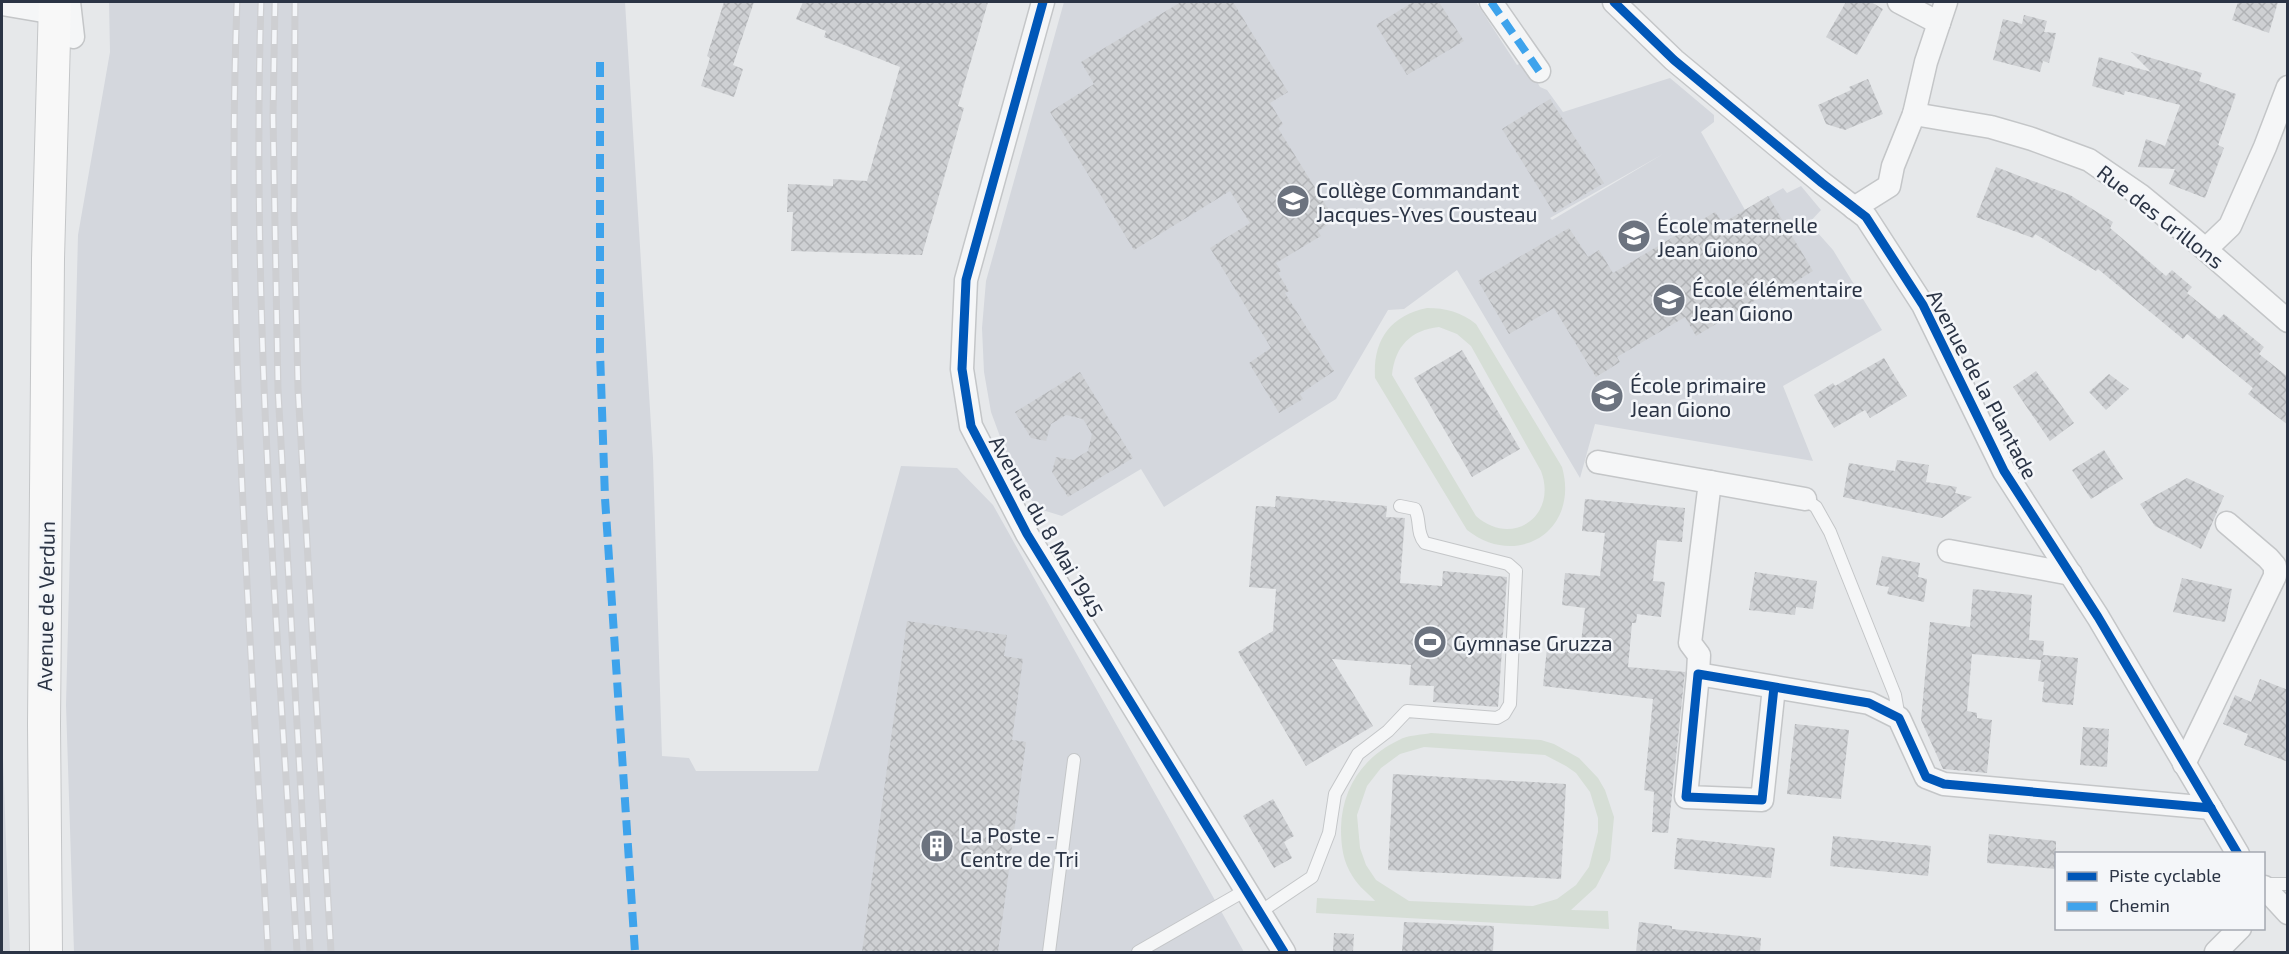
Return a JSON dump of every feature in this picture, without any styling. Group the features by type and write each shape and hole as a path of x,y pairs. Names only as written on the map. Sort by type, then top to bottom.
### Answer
{"main road":[{"name":"Avenue de Verdun","path":"46,952 44,724 48,259 65,9"}],"street":[{"name":"Avenue du 8 Mai 1945","path":"1043,2 966,280 962,369 971,426 1027,534 1284,952"},
{"path":"1491,2 1539,71"},
{"name":"Avenue de la Plantade","path":"1614,2 1674,60 1866,217 1923,305 2004,471 2104,626 2237,852"},
{"path":"1899,2 1939,23"},
{"path":"1854,208 1888,186 1893,166 1914,114 1926,62 1946,2"},
{"path":"2,4 65,9"},
{"path":"2206,249 2230,226 2265,147 2288,87"},
{"name":"Rue des Grillons","path":"1914,114 1991,127 2089,160 2140,195 2288,321"},
{"path":"1598,462 1805,499"},
{"path":"1710,482 1690,643 1699,655 1686,797 1762,800 1774,687"},
{"path":"2184,764 2275,576 2275,566 2268,558 2227,523"},
{"path":"1949,551 2071,574"},
{"path":"1698,674 1869,703 1899,718 1926,777 1944,784 2211,808"},
{"path":"2270,891 2288,913"},
{"path":"2216,952 2238,930"}],"lane":[{"path":"1805,499 1816,507 1830,532 1895,695 1899,718"},
{"path":"1260,912 1312,878 1329,833 1335,794 1358,754 1388,731 1407,711 1497,718 1504,714 1510,704 1516,571 1508,564 1425,543 1420,536 1419,517 1415,509 1400,506"},
{"path":"1049,952 1074,760"},
{"path":"1138,952 1246,890"}],"shaded area":[{"path":"109,2 625,2 653,458 662,756 689,758 696,771 818,771 901,466 957,468 993,505 1244,952 74,952 66,705 78,235 110,52"},
{"name":"Collège Commandant Jacques-Yves Cousteau","path":"1064,2 1476,2 1517,65 1521,63 1528,66 1540,87 1547,90 1563,112 1670,78 1714,115 1714,122 1701,132 1745,210 1783,188 1787,193 1801,186 1821,210 1809,223 1833,250 1882,330 1783,386 1813,461 1595,424 1580,478 1457,270 1404,309 1388,310 1336,399 1164,507 1141,469 1062,516 1036,508 1009,461 991,412 984,372 982,328 986,281","holes":["1663,154 1552,220 1550,218"]},
{"path":"1427,308 1447,310 1465,316 1476,324 1562,467 1565,489 1562,509 1553,525 1540,537 1524,544 1506,546 1486,541 1467,530 1375,378 1377,353 1386,332 1393,324 1414,312","holes":["1439,327 1457,334 1471,346 1541,471 1545,487 1543,502 1537,513 1517,528 1504,529 1490,525 1476,516 1392,375 1401,348 1413,336"]},
{"path":"2,731 10,952 2,952"},
{"path":"1431,733 1541,740 1554,744 1579,758 1598,778 1605,790 1614,817 1610,860 1596,887 1571,910 1608,911 1609,929 1316,913 1317,898 1375,901 1355,881 1345,860 1341,828 1345,800 1357,775 1375,755 1403,738","holes":["1424,747 1545,755 1576,773 1590,792 1598,818 1598,832 1589,867 1576,885 1557,899 1533,906 1409,901 1376,880 1366,865 1360,848 1357,815 1367,786 1381,768 1400,754"]}],"building":[{"path":"724,2 754,2 733,65 743,69 734,97 701,86 710,58 707,56"},
{"path":"803,2 988,2 958,106 964,108 922,255 791,251 793,212 787,212 788,184 833,186 833,179 867,181 900,67 824,37 826,31 796,19"},
{"path":"1181,2 1233,2 1288,92 1270,103 1283,124 1278,128 1335,220 1318,231 1321,236 1276,263 1281,271 1278,273 1289,291 1285,293 1334,371 1300,394 1303,399 1279,413 1249,363 1271,348 1210,248 1250,223 1230,191 1134,250 1050,112 1094,84 1081,62"},
{"path":"1413,2 1439,2 1464,41 1407,75 1376,25"},
{"path":"1846,2 1871,2 1883,9 1857,55 1826,37"},
{"path":"2238,2 2278,2 2269,33 2232,20"},
{"path":"2024,15 2047,21 2044,32 2056,33 2049,63 2043,61 2040,72 1993,60 2003,19 2022,24"},
{"path":"2131,52 2202,73 2199,81 2236,94 2218,145 2224,148 2205,198 2169,184 2175,169 2138,167 2146,139 2165,146 2180,105 2125,91 2124,95 2092,86 2099,57 2151,72"},
{"path":"1868,79 1883,114 1845,130 1826,124 1818,105 1851,90 1849,87"},
{"path":"1550,99 1604,183 1554,213 1502,129"},
{"path":"1996,167 2070,195 2113,222 2110,228 2166,276 2172,270 2192,287 2187,293 2219,319 2224,314 2264,347 2259,354 2288,377 2288,425 2248,394 2253,388 2187,334 2183,339 2098,269 2096,271 2035,234 2033,238 1976,217"},
{"path":"1768,196 1813,271 1772,296 1769,292 1696,336 1685,317 1617,357 1620,362 1596,377 1554,308 1509,334 1478,281 1569,228 1588,257 1599,250 1613,273 1715,212 1723,223"},
{"path":"1462,350 1520,449 1472,477 1414,378"},
{"path":"1884,358 1907,396 1870,418 1865,410 1834,428 1814,395 1833,383 1835,386"},
{"path":"2036,371 2074,423 2050,441 2013,387"},
{"path":"1080,372 1133,458 1068,497 1052,472 1056,457 1073,460 1088,451 1092,434 1083,419 1066,415 1051,424 1046,441 1031,438 1015,412"},
{"path":"2109,374 2129,389 2106,410 2089,392"},
{"path":"2104,450 2123,479 2091,499 2072,470"},
{"path":"1897,460 1929,465 1926,482 1957,487 1955,493 1972,497 1942,518 1843,497 1849,463 1895,471"},
{"path":"2187,478 2224,496 2201,549 2155,526 2140,504"},
{"name":"Gymnase Gruzza","path":"1276,496 1387,506 1386,517 1405,518 1400,583 1442,586 1443,571 1507,577 1498,707 1433,702 1434,686 1409,685 1411,665 1332,659 1373,726 1306,766 1238,652 1273,631 1276,589 1249,587 1256,506 1275,507"},
{"path":"1585,499 1685,508 1682,542 1657,540 1653,581 1665,582 1661,617 1637,614 1636,623 1632,623 1628,667 1685,672 1668,833 1652,832 1654,792 1644,790 1653,699 1543,686 1547,648 1580,651 1585,608 1562,605 1565,573 1600,576 1605,533 1582,531"},
{"path":"1882,556 1920,563 1918,577 1927,579 1924,602 1887,594 1889,587 1876,585"},
{"path":"1755,572 1817,581 1813,609 1796,607 1795,615 1749,610"},
{"path":"2182,578 2232,589 2225,622 2173,612"},
{"path":"1973,589 2032,595 2029,640 2044,641 2043,655 2078,658 2073,705 2042,702 2044,682 2038,681 2041,660 1972,654 1967,711 1977,713 1977,718 1992,720 1987,773 1943,769 1921,720 1930,622 1970,627"},
{"name":"La Poste - Centre de Tri","path":"907,621 1007,635 1004,656 1023,659 1012,740 1026,742 998,952 862,952"},
{"path":"2260,679 2288,690 2288,762 2244,745 2248,734 2223,724 2235,695 2251,702"},
{"path":"1795,724 1849,730 1841,799 1787,794"},
{"path":"2083,727 2109,729 2107,767 2080,765"},
{"path":"1393,774 1566,784 1561,879 1388,870"},
{"path":"1273,799 1294,836 1284,842 1292,858 1274,868 1243,816"},
{"path":"1989,834 2056,841 2055,869 1987,863"},
{"path":"1833,836 1931,846 1928,876 1830,866"},
{"path":"1677,838 1775,848 1771,878 1674,869"},
{"path":"1404,922 1494,926 1493,952 1402,952"},
{"path":"1639,922 1672,926 1672,929 1761,938 1760,952 1636,952"},
{"path":"1334,933 1354,934 1353,952 1333,952"}],"railway":[{"path":"237,2 234,121 237,359 268,952"},
{"path":"261,2 259,121 263,359 297,952"},
{"path":"275,2 273,116 278,390 310,952"},
{"path":"295,2 294,211 298,389 331,952"}],"marked path":[{"path":"1491,2 1539,71"},
{"path":"600,62 600,352 605,498 635,952"}],"cycle path":[{"path":"1043,2 966,280 962,369 971,426 1027,534 1284,952"},
{"path":"1614,2 1674,60 1866,217 1923,305 2004,471 2098,617 2237,852"},
{"path":"1774,687 1762,800 1686,797 1698,674 1869,703 1899,718 1926,777 1944,784 2211,808"}],"place":[{"name":"Collège Commandant Jacques-Yves Cousteau","path":"1293,201"},
{"name":"École maternelle Jean Giono","path":"1634,236"},
{"name":"École élémentaire Jean Giono","path":"1669,300"},
{"name":"École primaire Jean Giono","path":"1607,396"},
{"name":"Gymnase Gruzza","path":"1430,642"},
{"name":"La Poste - Centre de Tri","path":"937,846"}]}
